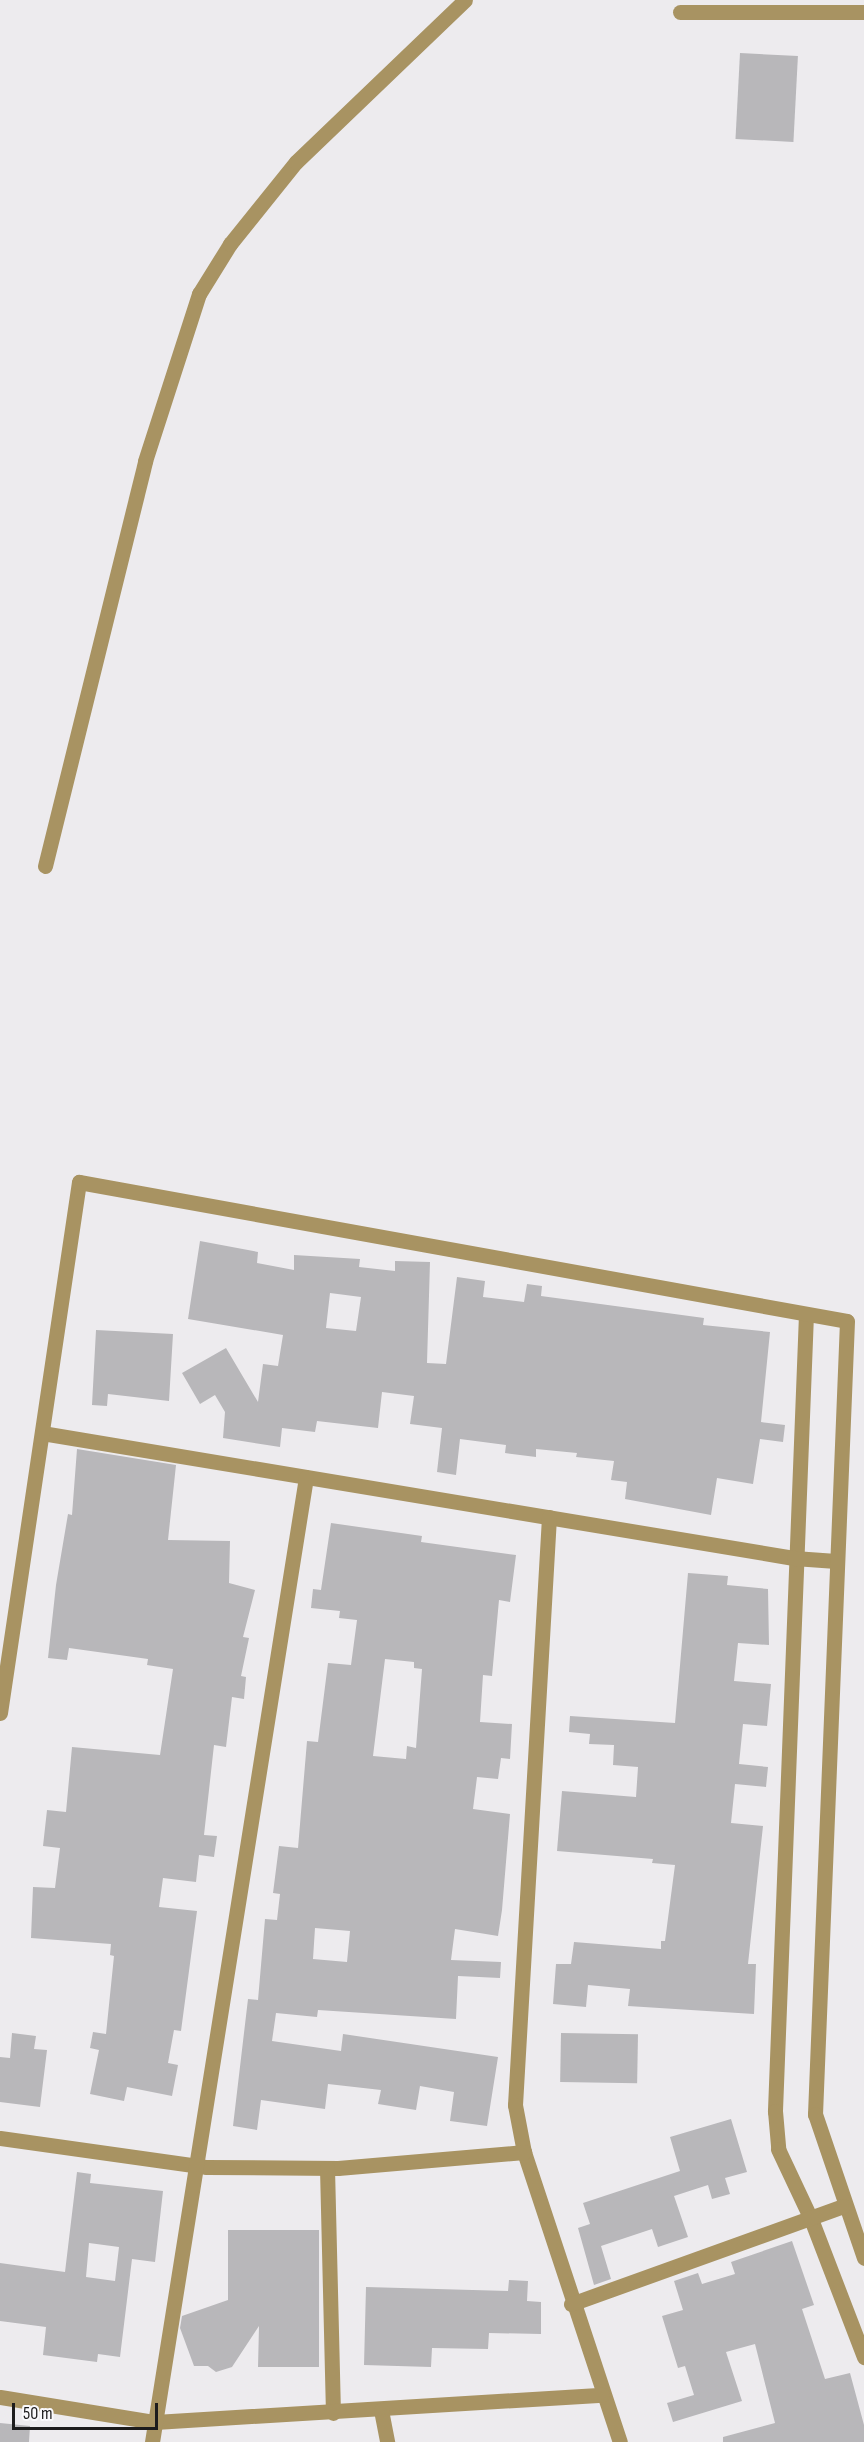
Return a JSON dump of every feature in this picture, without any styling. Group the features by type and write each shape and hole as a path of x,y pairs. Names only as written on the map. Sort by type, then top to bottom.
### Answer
{"street":[{"path":"45,866 145,461 199,294 230,244 296,162 465,0"},
{"path":"680,12 864,12"},
{"path":"0,1713 79,1182 847,1321 815,2114 843,2206 864,2258"},
{"path":"806,1314 794,1558 775,2111 778,2149 811,2219 864,2357"},
{"path":"42,1433 794,1558 836,1561"},
{"path":"152,2442 194,2165 306,1477"},
{"path":"549,1517 515,2105 524,2152 571,2304 620,2442"},
{"path":"0,2138 194,2165 327,2168 524,2152"},
{"path":"327,2168 333,2413"},
{"path":"571,2304 843,2206"},
{"path":"0,2397 155,2422 602,2395"},
{"path":"381,2410 387,2442"}],"building":[{"path":"740,53 798,56 793,142 735,139"},
{"path":"200,1241 258,1252 257,1263 294,1270 294,1255 360,1259 359,1267 395,1271 395,1261 430,1262 427,1363 446,1364 457,1277 485,1281 483,1297 524,1302 527,1284 542,1286 541,1296 704,1318 703,1325 770,1332 761,1422 785,1425 783,1442 760,1439 753,1484 717,1478 711,1515 625,1499 627,1482 611,1480 614,1461 576,1457 577,1453 536,1449 536,1457 505,1453 506,1445 460,1439 456,1475 437,1472 442,1428 410,1424 414,1396 382,1392 378,1428 317,1421 315,1432 282,1428 280,1447 223,1438 225,1412 215,1395 200,1404 182,1373 226,1348 258,1402 263,1364 278,1366 283,1335 188,1319","holes":["330,1293 361,1297 356,1331 326,1328"]},
{"path":"96,1330 173,1334 169,1401 108,1394 107,1406 92,1405"},
{"path":"77,1449 176,1465 168,1540 230,1541 229,1583 255,1590 243,1637 249,1638 241,1676 246,1677 244,1699 232,1697 226,1747 214,1745 204,1835 217,1836 214,1857 199,1855 196,1882 163,1878 159,1907 197,1911 181,2031 174,2030 168,2063 178,2065 172,2096 127,2087 124,2101 90,2094 99,2050 90,2048 93,2032 106,2034 114,1956 110,1955 111,1944 31,1938 33,1887 55,1888 60,1848 43,1846 47,1810 66,1812 72,1747 160,1755 173,1669 147,1665 148,1659 69,1648 67,1660 48,1658 56,1585 68,1514 72,1515"},
{"path":"331,1523 422,1536 421,1542 516,1555 510,1602 499,1600 492,1676 483,1675 480,1722 512,1724 510,1759 501,1758 498,1779 477,1777 473,1809 510,1814 498,1936 455,1929 451,1960 501,1962 500,1978 458,1976 456,2019 318,2010 317,2017 276,2013 272,2041 341,2051 343,2034 498,2057 487,2126 450,2121 454,2092 420,2086 416,2110 378,2104 381,2090 328,2084 325,2109 261,2100 257,2130 233,2126 248,1999 258,2000 265,1919 277,1920 280,1894 273,1893 279,1846 298,1848 307,1741 318,1742 328,1663 351,1665 357,1620 339,1618 340,1611 311,1608 313,1589 321,1590","holes":["385,1659 414,1662 414,1668 422,1669 416,1748 407,1746 406,1759 373,1756","315,1928 350,1931 347,1962 313,1959"]},
{"path":"688,1573 728,1576 727,1585 768,1589 769,1645 738,1643 734,1681 771,1684 767,1726 743,1724 739,1764 768,1767 766,1787 735,1784 731,1823 763,1826 748,1964 756,1964 754,2014 628,2006 630,1989 588,1985 586,2007 553,2004 556,1964 571,1964 574,1942 661,1949 661,1941 665,1941 675,1865 652,1863 653,1859 557,1851 562,1791 636,1797 638,1767 613,1765 614,1745 589,1744 590,1734 569,1732 570,1716 675,1723"},
{"path":"12,2033 36,2036 34,2049 47,2050 40,2107 0,2102 0,2057 10,2058"},
{"path":"561,2033 638,2034 637,2083 560,2082"},
{"path":"731,2119 747,2172 725,2178 730,2194 712,2199 708,2185 674,2196 688,2237 658,2247 652,2229 601,2246 611,2279 594,2285 578,2228 590,2224 583,2203 680,2171 670,2137"},
{"path":"77,2172 91,2174 90,2183 163,2191 155,2262 132,2259 120,2357 98,2354 97,2362 43,2355 46,2327 0,2321 0,2263 65,2272","holes":["89,2243 119,2247 115,2281 86,2277"]},
{"path":"228,2230 319,2230 319,2367 258,2367 259,2326 232,2367 216,2372 208,2366 194,2366 180,2328 182,2316 228,2300"},
{"path":"792,2241 814,2305 802,2309 825,2379 850,2373 864,2425 864,2442 723,2442 723,2437 775,2423 755,2344 726,2352 742,2401 673,2422 667,2403 694,2395 685,2366 678,2368 662,2316 683,2310 674,2281 698,2273 702,2284 735,2274 731,2262"},
{"path":"509,2280 528,2281 527,2301 541,2302 541,2334 489,2333 488,2349 432,2348 431,2367 364,2365 366,2287 508,2291"},
{"path":"0,2423 30,2426 29,2442 0,2442"}]}
